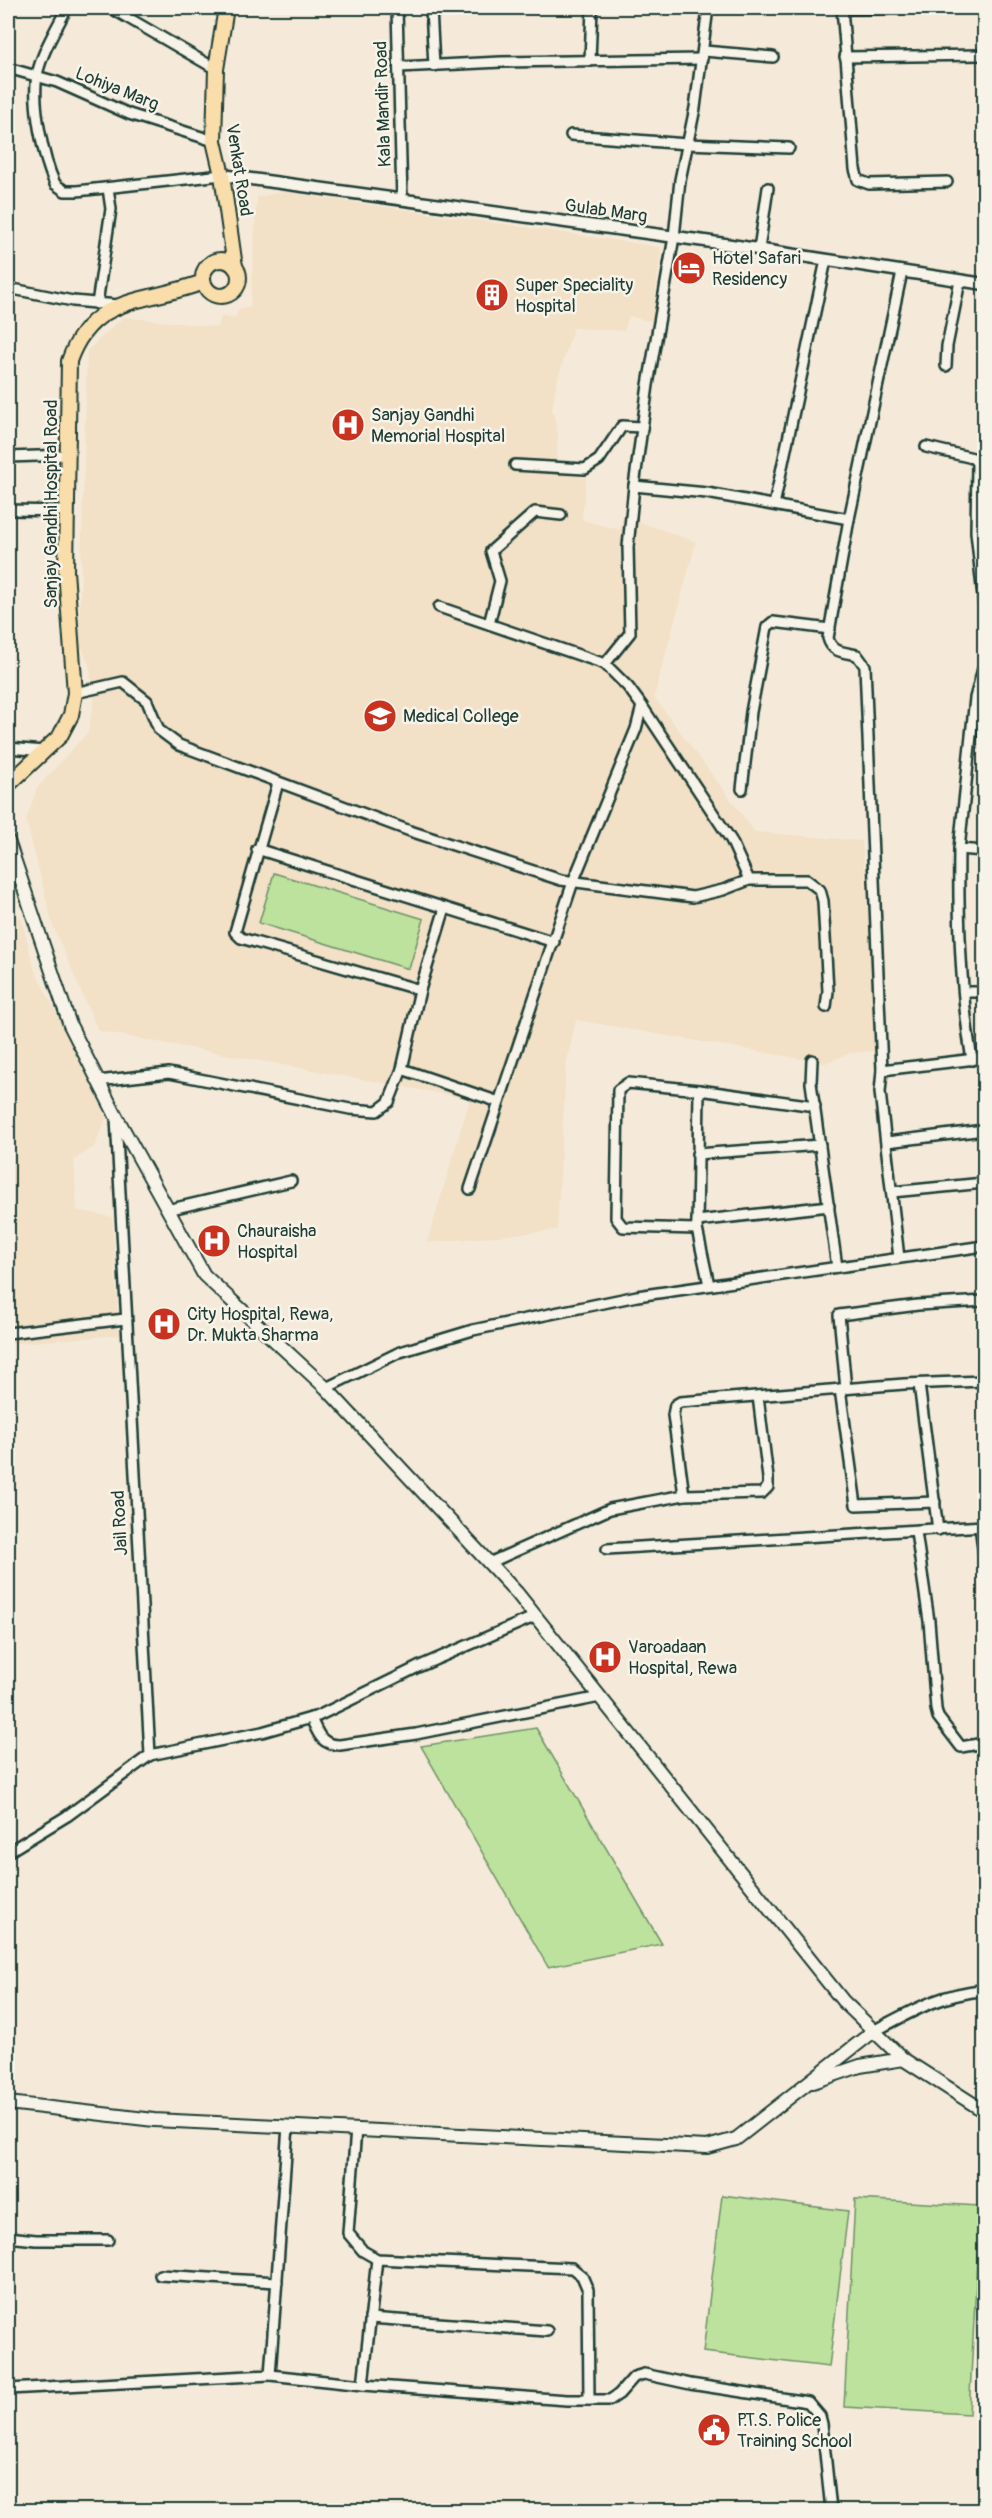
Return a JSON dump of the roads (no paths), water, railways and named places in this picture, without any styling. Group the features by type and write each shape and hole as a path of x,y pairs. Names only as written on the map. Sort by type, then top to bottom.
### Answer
{"main road":[{"name":"Venkat Road","path":"226,8 216,69 214,141 222,175 235,267"},
{"path":"225,260 235,267 238,284 231,293 214,295 203,282 204,269 213,261 225,260"},
{"name":"Sanjay Gandhi Hospital Road","path":"8,785 60,736 71,715 75,693 66,571 69,361 82,333 118,305 203,282"},
{"path":"8,841 70,1025 116,1116 204,1275 326,1388 536,1616 843,2001 903,2059 984,2111"},
{"path":"8,2103 154,2120 707,2147 736,2139 809,2083 835,2059 874,2031"},
{"path":"809,2083 860,2066 903,2059"}],"street":[{"path":"67,8 46,49 37,76 38,120 55,184 65,191 222,175"},
{"path":"111,8 216,69"},
{"name":"Kala Mandir Road","path":"397,8 402,200"},
{"path":"431,8 434,66"},
{"path":"590,61 592,8"},
{"path":"605,664 630,633 628,547 634,486 703,55 708,8"},
{"path":"906,8 842,8 855,169 858,180 869,184 947,182"},
{"path":"399,67 703,55 773,57"},
{"path":"845,57 981,55"},
{"name":"Lohiya Marg","path":"8,69 37,76 129,114 214,141"},
{"path":"571,135 687,144 789,148"},
{"name":"Gulab Marg","path":"222,175 759,249 984,284"},
{"path":"97,304 111,215 108,188"},
{"path":"759,249 768,188"},
{"path":"774,505 826,260"},
{"path":"899,1258 880,1092 882,1070 866,666 857,655 838,651 830,645 830,629 849,519 902,272"},
{"path":"946,366 947,346 960,281"},
{"path":"8,288 97,304 118,305"},
{"path":"515,465 585,469 599,460 622,426 642,428"},
{"path":"926,447 973,458 977,463 976,532 984,606"},
{"path":"8,457 68,455"},
{"path":"634,486 706,493 849,519"},
{"path":"8,510 67,511"},
{"path":"489,624 500,581 491,550 535,512 561,515"},
{"path":"439,607 605,664 628,687 642,706 731,840 749,880"},
{"path":"742,789 751,712 767,627 773,622 830,629"},
{"path":"972,1060 958,929 959,849 975,698 984,665"},
{"path":"75,693 123,682 147,702 159,730 165,737 179,745 410,831 573,882 693,897 723,890 749,880 807,880 820,890 823,901 827,968 825,1007"},
{"path":"470,1189 573,882 636,729 642,706"},
{"path":"8,748 44,751"},
{"path":"278,783 257,849 235,932 241,938 420,990"},
{"path":"257,849 554,942"},
{"path":"959,849 984,851"},
{"path":"98,1081 169,1073 350,1109 377,1111 388,1101 402,1069 420,990 445,908"},
{"path":"964,992 984,992"},
{"path":"882,1070 984,1058"},
{"path":"812,1060 812,1083 837,1267"},
{"path":"402,1069 499,1102"},
{"path":"815,1106 628,1083 618,1090 616,1218 623,1227 697,1225 829,1206"},
{"path":"699,1090 697,1225 709,1286"},
{"name":"Jail Road","path":"116,1116 150,1755"},
{"path":"887,1142 984,1130"},
{"path":"697,1155 820,1145"},
{"path":"167,1210 291,1181"},
{"path":"892,1192 984,1183"},
{"path":"326,1388 400,1352 473,1330 637,1296 984,1246"},
{"path":"934,1502 856,1506 843,1389 839,1315 918,1305 984,1301"},
{"path":"8,1333 125,1319"},
{"path":"684,1494 672,1414 675,1405 680,1402 984,1381"},
{"path":"919,1384 938,1530"},
{"path":"489,1563 610,1509 684,1494 762,1493 768,1487 758,1396"},
{"path":"607,1549 916,1532 982,1526 984,1555"},
{"path":"916,1532 929,1621 938,1717 961,1747 970,1748 984,1743"},
{"path":"8,1852 67,1816 150,1755 262,1732 311,1718 536,1616"},
{"path":"311,1718 321,1740 329,1745 340,1745 416,1734 600,1696"},
{"path":"874,2031 921,2006 952,1994 984,1989"},
{"path":"270,2375 288,2126"},
{"path":"356,2129 348,2233 363,2251 377,2259 572,2268 582,2276 588,2290 588,2400"},
{"path":"8,2289 8,2237 108,2240"},
{"path":"363,2385 377,2259"},
{"path":"160,2275 277,2282"},
{"path":"370,2318 547,2331"},
{"path":"8,2389 270,2375 363,2385 588,2400 614,2398 634,2377 644,2374 690,2384 808,2402 820,2416 822,2424 831,2511"}],"place":[{"name":"Hotel Safari Residency","path":"689,268"},
{"name":"Super Speciality Hospital","path":"492,295"},
{"name":"Sanjay Gandhi Memorial Hospital","path":"348,425"},
{"name":"Medical College","path":"380,716"},
{"name":"Chauraisha Hospital","path":"214,1241"},
{"name":"City Hospital, Rewa, Dr. Mukta Sharma","path":"164,1324"},
{"name":"Varoadaan Hospital, Rewa","path":"605,1657"},
{"name":"P.T.S. Police Training School","path":"714,2430"}]}
